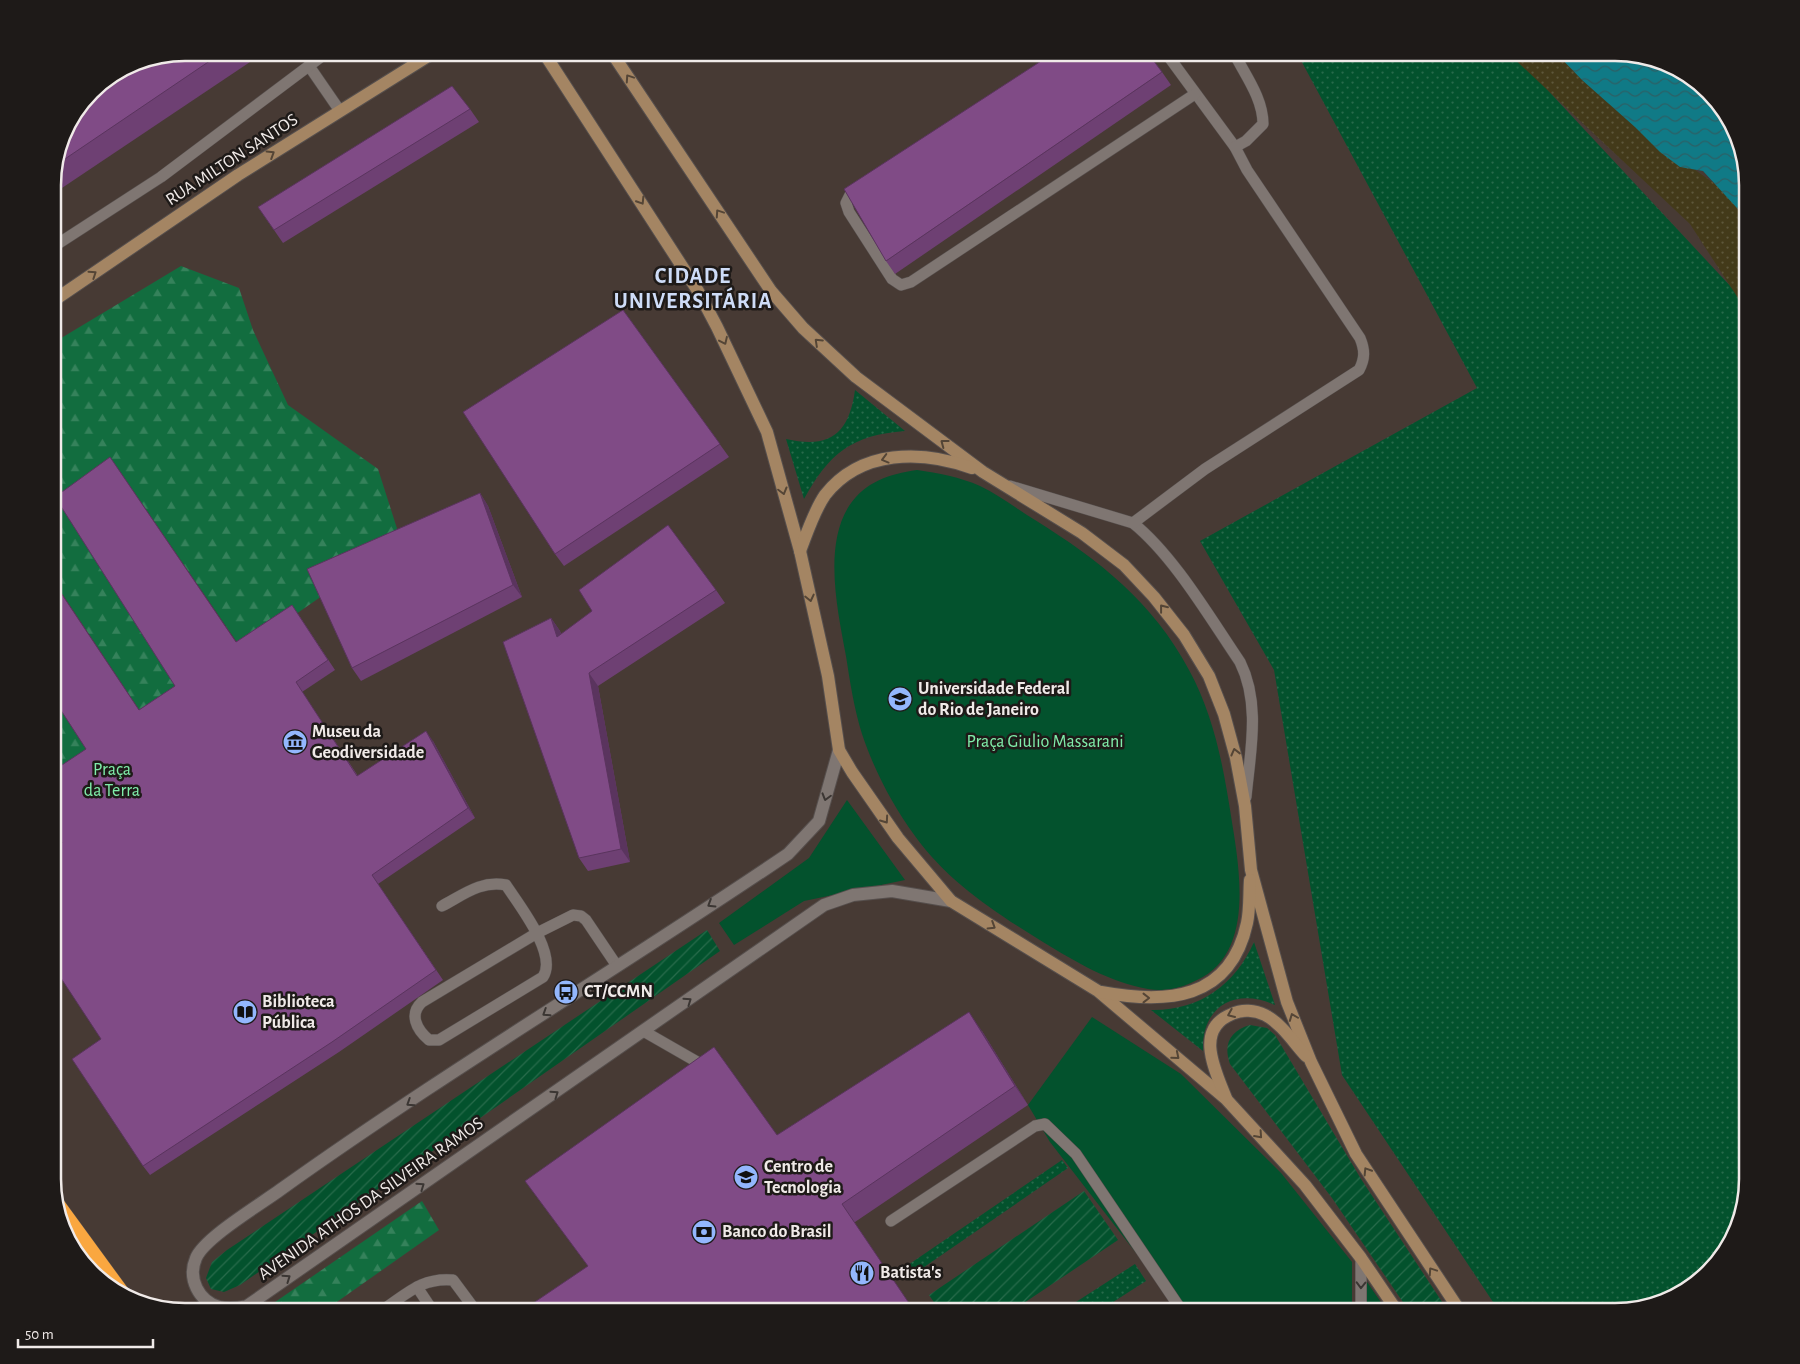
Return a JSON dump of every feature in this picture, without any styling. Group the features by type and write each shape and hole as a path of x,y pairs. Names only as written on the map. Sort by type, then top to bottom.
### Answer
{"highway":[{"path":"68,1220 111,1277"}],"street":[{"name":"RUA MILTON SANTOS","path":"62,295 238,175 417,61"},
{"path":"541,61 579,120 601,148 615,160"},
{"path":"550,61 615,160 714,320 767,432 800,551 828,676 839,750 852,772 898,838 951,900 1098,991 1226,1099 1305,1185 1361,1258 1391,1303"},
{"path":"618,61 771,291 803,328 856,377 983,472 1082,533 1124,565 1154,597 1184,635 1209,676 1224,714 1236,758 1245,806 1251,870 1247,923 1235,955 1217,977 1195,992 1164,998 1136,998 1098,991"},
{"path":"800,551 825,496 839,480 867,463 893,456 926,456 947,459 983,472"},
{"name":"AVENIDA ATHOS DA SILVEIRA RAMOS","path":"211,1303 199,1294 194,1279 196,1258 220,1233 310,1169 788,854 819,821 839,750"},
{"path":"1251,870 1287,1002 1311,1062 1356,1154 1454,1303"},
{"name":"AVENIDA ATHOS DA SILVEIRA RAMOS","path":"251,1303 644,1032 824,905 853,896 892,891 951,900"},
{"path":"1226,1099 1215,1069 1209,1039 1214,1026 1224,1017 1238,1011 1253,1011 1266,1016 1311,1062"}],"lane":[{"path":"62,241 161,177 315,61"},
{"path":"1133,523 1205,469 1359,370 1363,363 1363,345 1360,338 1247,170 1236,147 1172,61"},
{"path":"1236,147 1246,141 1263,124 1260,103 1239,61"},
{"path":"309,66 340,111"},
{"path":"868,182 851,192 846,203 849,212 892,279 901,285 919,277 1195,94"},
{"path":"1002,484 1133,523 1163,552 1240,662 1250,687 1252,725 1245,806"},
{"path":"442,906 481,885 494,883 506,885 537,933 548,962 547,970 543,976 439,1040 429,1040 424,1036 414,1015 416,1008 537,933 573,915 581,916 617,966"},
{"path":"644,1032 712,1071"},
{"path":"890,1221 1035,1126 1045,1124 1076,1154 1176,1303"},
{"path":"1361,1258 1361,1303"},
{"path":"395,1303 427,1281 440,1279 453,1280 470,1303"},
{"path":"417,1287 427,1303"}],"shaded area":[{"name":"Universidade Federal do Rio de Janeiro","path":"185,61 1565,61 1680,167 1703,171 1739,210 1739,1179 1738,1195 1726,1234 1713,1254 1684,1282 1655,1296 1631,1302 1615,1303 185,1303 153,1299 123,1286 104,1272 82,1248 65,1211 62,1195 62,169 65,153 78,123 104,92 123,78 153,65"}],"green space":[{"path":"1301,61 1520,61 1739,295 1738,1195 1726,1234 1718,1248 1696,1272 1670,1290 1631,1302 1494,1303 1342,1075 1274,670 1200,541 1477,388"},
{"path":"181,266 239,288 253,330 288,405 378,469 401,541 243,651 117,467 182,696 146,720 62,594 62,338"},
{"path":"855,390 905,431 870,437 844,449 823,470 804,499 786,439 814,442 835,435 848,418"},
{"name":"Praça Giulio Massarani","path":"917,470 965,480 980,486 1059,535 1081,551 1122,584 1141,603 1175,646 1189,670 1205,705 1221,760 1234,836 1239,883 1239,907 1236,929 1228,950 1216,967 1197,980 1173,989 1148,989 1120,982 1080,964 1025,931 991,908 958,882 928,853 892,800 872,761 857,714 839,620 835,580 836,541 841,522 849,506 862,491 879,480"},
{"path":"62,712 93,759 62,779"},
{"path":"847,800 905,880 804,901 734,945 719,923 809,858"},
{"path":"707,930 720,951 240,1285 224,1292 211,1289 206,1278 212,1262 227,1250"},
{"path":"1254,942 1275,1005 1247,998 1224,1004 1208,1022 1204,1035 1203,1051 1151,1010 1185,1006 1213,992 1226,983 1237,971"},
{"path":"1092,1017 1181,1074 1281,1173 1352,1262 1352,1303 1175,1303 1050,1142 1028,1105"},
{"path":"1250,1025 1267,1028 1275,1035 1361,1179 1443,1303 1404,1303 1332,1198 1230,1064 1227,1050 1228,1044 1233,1035"},
{"path":"1062,1160 1068,1168 914,1274 908,1265"},
{"path":"1084,1191 1118,1240 1024,1303 934,1303 929,1295"},
{"path":"422,1201 439,1230 335,1303 274,1303"},
{"path":"1135,1264 1146,1281 1112,1303 1074,1303"},
{"path":"1367,1282 1381,1303 1366,1303"}],"sand":[{"path":"1517,61 1571,61 1635,127 1739,201 1739,300 1690,224"}],"water":[{"path":"1564,61 1615,61 1639,64 1662,71 1690,87 1718,116 1732,145 1738,169 1739,210 1703,171 1680,167 1660,152"}],"building":[{"path":"210,61 64,160 74,130 87,110 104,92 123,78 153,65 169,62"},
{"path":"1041,61 1154,61 1162,72 886,261 844,189"},
{"path":"452,86 470,109 274,230 258,207"},
{"path":"623,310 720,444 555,554 463,412"},
{"path":"110,457 236,642 292,605 328,660 296,682 357,776 426,731 468,808 372,875 436,970 332,1042 143,1166 72,1059 101,1039 62,980 62,765 86,749 62,712 62,594 139,710 175,686 62,508 62,492"},
{"path":"480,493 513,585 352,668 307,569"},
{"path":"668,525 716,590 589,673 621,849 579,858 503,642 551,618 557,637 592,611 579,590"},
{"name":"Centro de Tecnologia","path":"969,1012 1015,1086 842,1204 909,1303 533,1303 588,1266 525,1181 714,1047 777,1135"}],"place":[{"name":"Universidade Federal do Rio de Janeiro","path":"900,699"},
{"name":"Museu da Geodiversidade","path":"295,742"},
{"name":"CT/CCMN","path":"566,992"},
{"name":"Biblioteca Pública","path":"245,1012"},
{"name":"Centro de Tecnologia","path":"746,1177"},
{"name":"Banco do Brasil","path":"704,1232"},
{"name":"Batista's","path":"862,1273"}],"district":[{"name":"CIDADE UNIVERSITÁRIA","path":"693,288"}],"park label":[{"name":"Praça da Terra","path":"112,780"}]}
